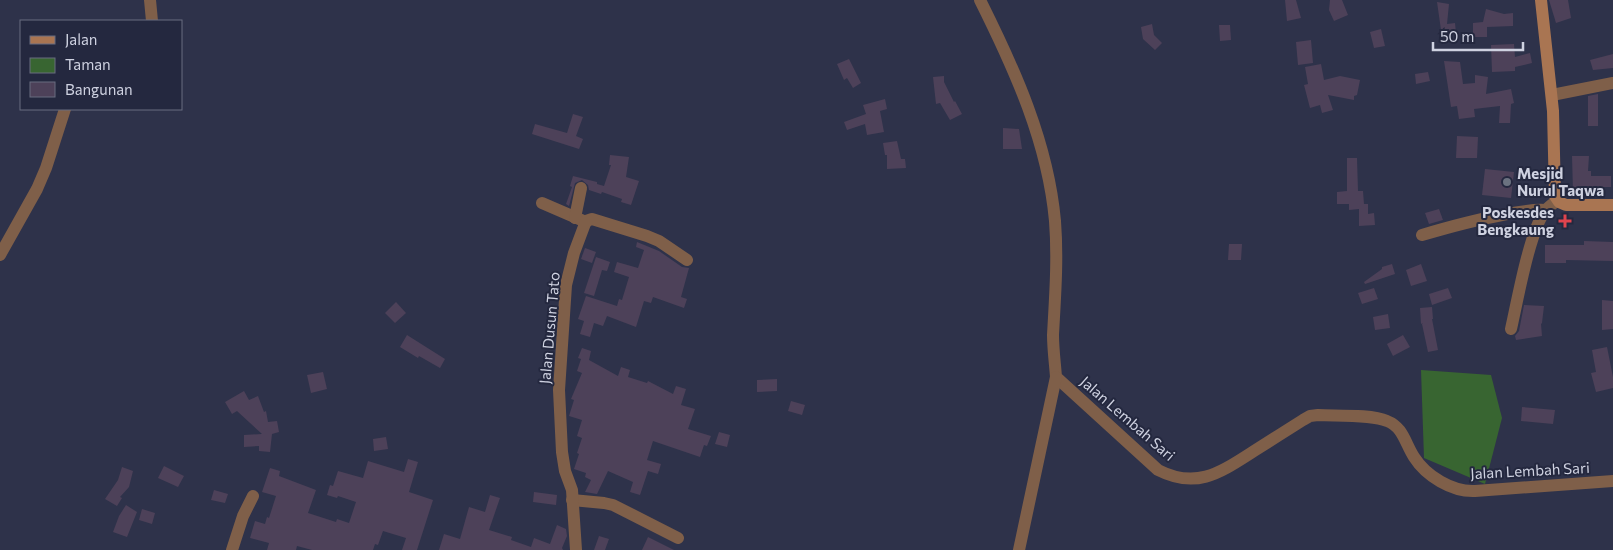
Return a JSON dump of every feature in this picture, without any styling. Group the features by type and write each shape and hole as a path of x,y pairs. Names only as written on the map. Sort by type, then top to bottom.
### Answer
{"street":[{"path":"150,0 152,20"},
{"path":"980,0 1017,76 1048,170 1053,204 1057,272 1053,336 1056,376 1020,550"},
{"path":"1541,0 1552,95 1554,191 1558,200 1566,205 1613,204"},
{"path":"1552,95 1613,83"},
{"path":"0,255 37,189 46,168 65,110"},
{"name":"Jalan Dusun Tato","path":"576,550 572,490 562,452 560,390 562,328 569,269 580,220 581,188"},
{"path":"1511,329 1534,234 1545,210 1558,200"},
{"path":"542,203 580,220 592,219 640,233 659,242 687,260"},
{"path":"1422,235 1450,226 1486,218 1524,211 1545,210"},
{"name":"Jalan Lembah Sari","path":"1056,376 1158,470 1175,477 1202,478 1219,473 1303,420 1310,416 1318,415 1386,420 1400,430 1415,459 1438,480 1454,489 1475,491 1613,482"},
{"path":"232,550 243,516 253,496"},
{"path":"572,500 604,503 613,506 678,538"}],"green space":[{"path":"1421,370 1491,375 1502,418 1485,484 1424,458"}],"building":[{"path":"1285,0 1296,0 1301,18 1287,21"},
{"path":"1330,0 1342,0 1348,15 1334,21 1329,10"},
{"path":"1549,0 1568,0 1571,18 1556,23"},
{"path":"1437,2 1449,4 1447,24 1455,23 1456,33 1442,37"},
{"path":"1486,9 1504,14 1513,13 1513,26 1487,27 1487,37 1473,37 1473,23 1483,22"},
{"path":"1152,24 1154,35 1162,43 1155,50 1143,39 1141,27"},
{"path":"1219,25 1230,25 1231,40 1220,41"},
{"path":"1381,29 1385,46 1374,48 1370,32"},
{"path":"1311,40 1313,63 1298,65 1296,42"},
{"path":"1514,44 1515,57 1530,53 1532,63 1515,67 1515,71 1492,72 1491,45"},
{"path":"1613,54 1613,68 1593,70 1590,60"},
{"path":"849,59 861,83 853,88 847,78 844,80 837,64"},
{"path":"1444,61 1460,62 1463,84 1475,83 1475,75 1488,77 1486,94 1511,89 1514,103 1511,104 1510,123 1499,123 1500,106 1474,109 1475,117 1459,119 1457,106 1451,107"},
{"path":"1321,64 1324,80 1340,76 1360,80 1354,100 1328,95 1333,110 1322,113 1320,105 1310,108 1304,85 1308,84 1305,67"},
{"path":"1428,72 1430,81 1416,84 1415,74"},
{"path":"944,76 944,82 962,114 950,120 940,103 936,104 933,77"},
{"path":"1598,94 1598,126 1588,126 1588,96"},
{"path":"885,99 887,109 880,111 884,132 867,135 865,124 847,130 844,122 866,114 863,105"},
{"path":"573,114 583,117 576,136 583,139 579,149 532,134 535,124 567,133"},
{"path":"1003,128 1019,129 1022,149 1003,149"},
{"path":"1457,136 1478,137 1477,158 1456,158"},
{"path":"897,141 901,159 905,159 906,168 887,169 887,155 885,155 883,143"},
{"path":"610,155 629,157 626,177 639,181 631,205 621,202 622,199 589,190 588,185 582,180 575,183 569,206 566,204 572,187 570,186 573,176 597,182 597,184 604,186 611,165 609,165"},
{"path":"1572,156 1589,156 1588,171 1591,171 1591,176 1611,176 1611,187 1591,187 1590,192 1573,192"},
{"path":"1347,158 1357,158 1358,191 1363,191 1364,204 1368,204 1368,214 1374,213 1375,225 1359,226 1359,209 1349,210 1349,204 1337,204 1337,192 1347,191"},
{"path":"1485,169 1514,172 1511,198 1482,195"},
{"path":"1439,209 1443,220 1429,224 1425,213"},
{"path":"1584,241 1613,242 1613,261 1566,260 1566,263 1545,263 1545,245 1584,245"},
{"path":"637,242 659,251 682,267 689,268 681,297 687,299 684,308 653,297 651,303 644,301 636,327 607,316 603,326 594,323 590,337 580,334 584,321 578,319 586,296 617,306 619,299 622,300 629,277 614,272 617,262 638,268 644,250 636,247"},
{"path":"1229,244 1242,244 1241,260 1228,260"},
{"path":"585,248 596,252 592,263 581,259"},
{"path":"596,257 610,262 607,271 602,270 594,296 584,293"},
{"path":"1392,264 1395,274 1365,284 1364,282 1382,269 1382,267"},
{"path":"1421,264 1427,281 1411,286 1406,270"},
{"path":"1374,288 1378,299 1362,304 1358,293"},
{"path":"1448,288 1452,298 1432,305 1429,294"},
{"path":"1602,300 1613,301 1613,329 1602,330"},
{"path":"396,302 406,313 395,323 385,313"},
{"path":"1524,305 1544,306 1541,324 1542,336 1516,340 1515,336 1519,331"},
{"path":"1432,307 1432,319 1438,350 1428,352 1423,323 1421,324 1420,308"},
{"path":"1388,314 1390,328 1375,330 1373,317"},
{"path":"407,335 445,359 440,368 400,347"},
{"path":"1403,335 1410,347 1393,356 1387,344"},
{"path":"1607,347 1613,377 1613,388 1596,392 1591,373 1596,372 1592,350"},
{"path":"582,348 591,351 589,360 618,376 621,367 630,370 628,377 647,383 648,381 673,394 676,386 686,389 681,405 695,409 688,429 711,436 707,446 704,445 700,457 653,441 647,460 661,464 658,474 648,471 640,495 630,492 633,482 608,471 597,494 585,492 591,480 585,477 586,473 574,469 582,438 577,436 582,420 569,416 574,400 571,399 582,373 577,371 581,359 578,358"},
{"path":"323,372 327,389 311,393 307,375"},
{"path":"777,379 777,391 757,392 757,380"},
{"path":"244,391 249,400 258,396 264,412 266,411 268,422 277,421 279,432 272,434 270,452 259,451 259,446 244,447 244,435 262,434 237,411 232,414 225,402"},
{"path":"791,401 805,405 802,415 788,411"},
{"path":"1522,407 1555,410 1553,424 1521,421"},
{"path":"719,432 730,435 727,447 715,444"},
{"path":"386,437 388,449 374,451 373,439"},
{"path":"408,459 418,462 409,492 433,500 417,550 402,550 406,538 383,531 378,545 375,544 373,550 312,550 297,546 296,550 267,550 269,543 250,538 255,521 265,524 267,517 269,518 276,496 262,492 270,468 280,471 279,476 316,490 308,513 336,522 337,519 349,523 356,502 338,496 337,498 327,495 330,485 333,486 338,471 363,478 368,461 404,472"},
{"path":"164,466 184,476 178,487 158,478"},
{"path":"122,467 133,471 129,487 120,497 122,498 117,506 105,499 118,480"},
{"path":"214,490 228,494 225,503 211,500"},
{"path":"534,492 557,495 556,505 533,502"},
{"path":"490,495 500,498 489,530 512,537 511,540 531,547 534,538 550,544 557,525 566,529 567,536 562,548 563,550 439,550 444,534 460,539 469,507 485,512"},
{"path":"126,505 137,512 127,537 113,532 119,516"},
{"path":"142,509 155,513 152,524 139,520"},
{"path":"599,536 609,539 605,550 594,550"},
{"path":"648,537 674,550 642,550"}],"place":[{"name":"Mesjid Nurul Taqwa","path":"1507,182"},
{"name":"Poskesdes Bengkaung","path":"1565,221"}]}
